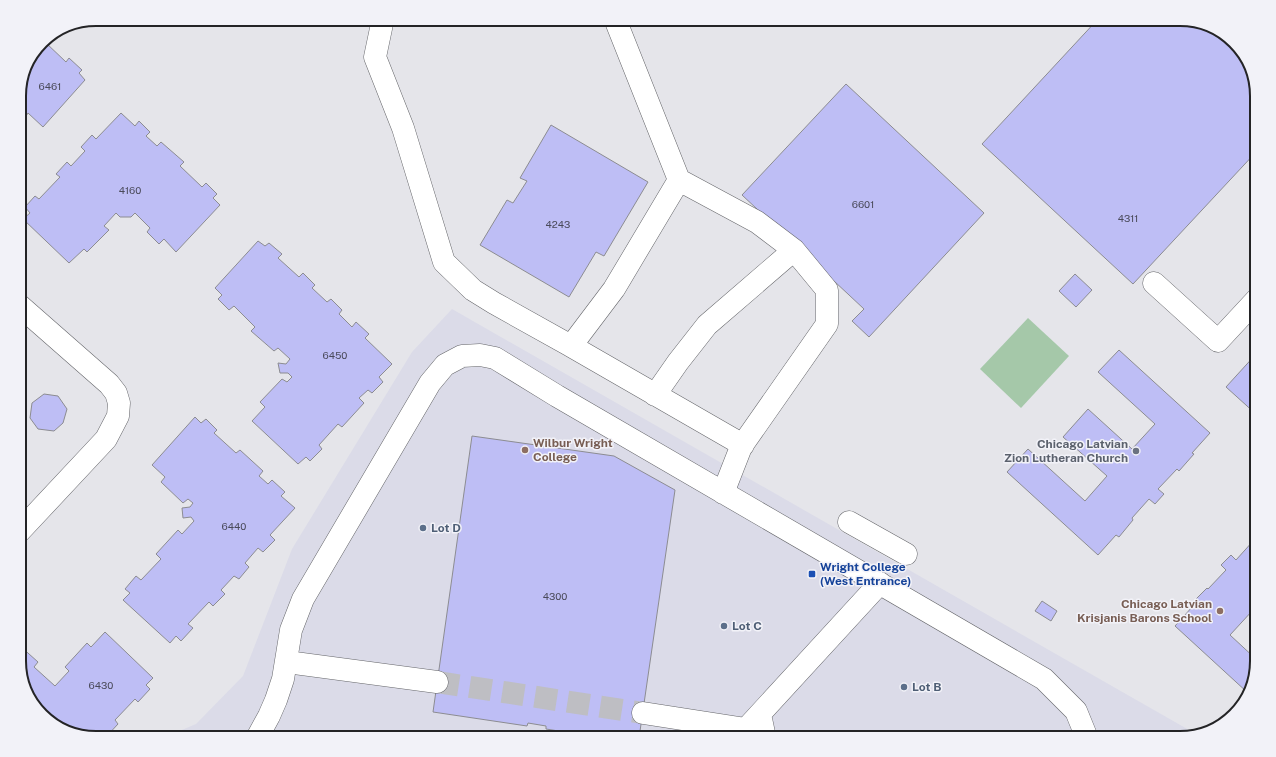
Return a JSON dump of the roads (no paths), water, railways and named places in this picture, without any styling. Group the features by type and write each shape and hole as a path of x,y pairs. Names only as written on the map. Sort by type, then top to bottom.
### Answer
{"street":[{"path":"382,26 375,57 403,128 444,262 473,290 494,303 743,445"},
{"path":"618,26 679,180 757,222 794,250 827,290 827,324 743,445 723,493"},
{"path":"571,346 614,289 679,180"},
{"path":"655,395 706,325 794,250"},
{"path":"1154,283 1218,341 1250,307"},
{"path":"26,311 109,384 116,393 119,403 118,416 106,439 26,525"},
{"path":"261,731 276,700 283,679 292,630 303,598 430,383 445,365 462,356 480,355 495,358 557,396 1044,679 1076,711 1084,731"},
{"path":"849,522 906,554"},
{"path":"643,713 746,729 880,583"},
{"path":"287,662 437,682"},
{"path":"760,714 764,731"}],"tunnel":[{"path":"437,682 643,713"}],"place":[{"name":"Wilbur Wright College","path":"525,450"},
{"name":"Chicago Latvian Zion Lutheran Church","path":"1136,451"},
{"name":"Lot D","path":"423,528"},
{"name":"Wright College (West Entrance)","path":"812,574"},
{"name":"Chicago Latvian Krisjanis Barons School","path":"1220,611"},
{"name":"Lot C","path":"724,626"},
{"name":"Lot B","path":"904,687"}]}
